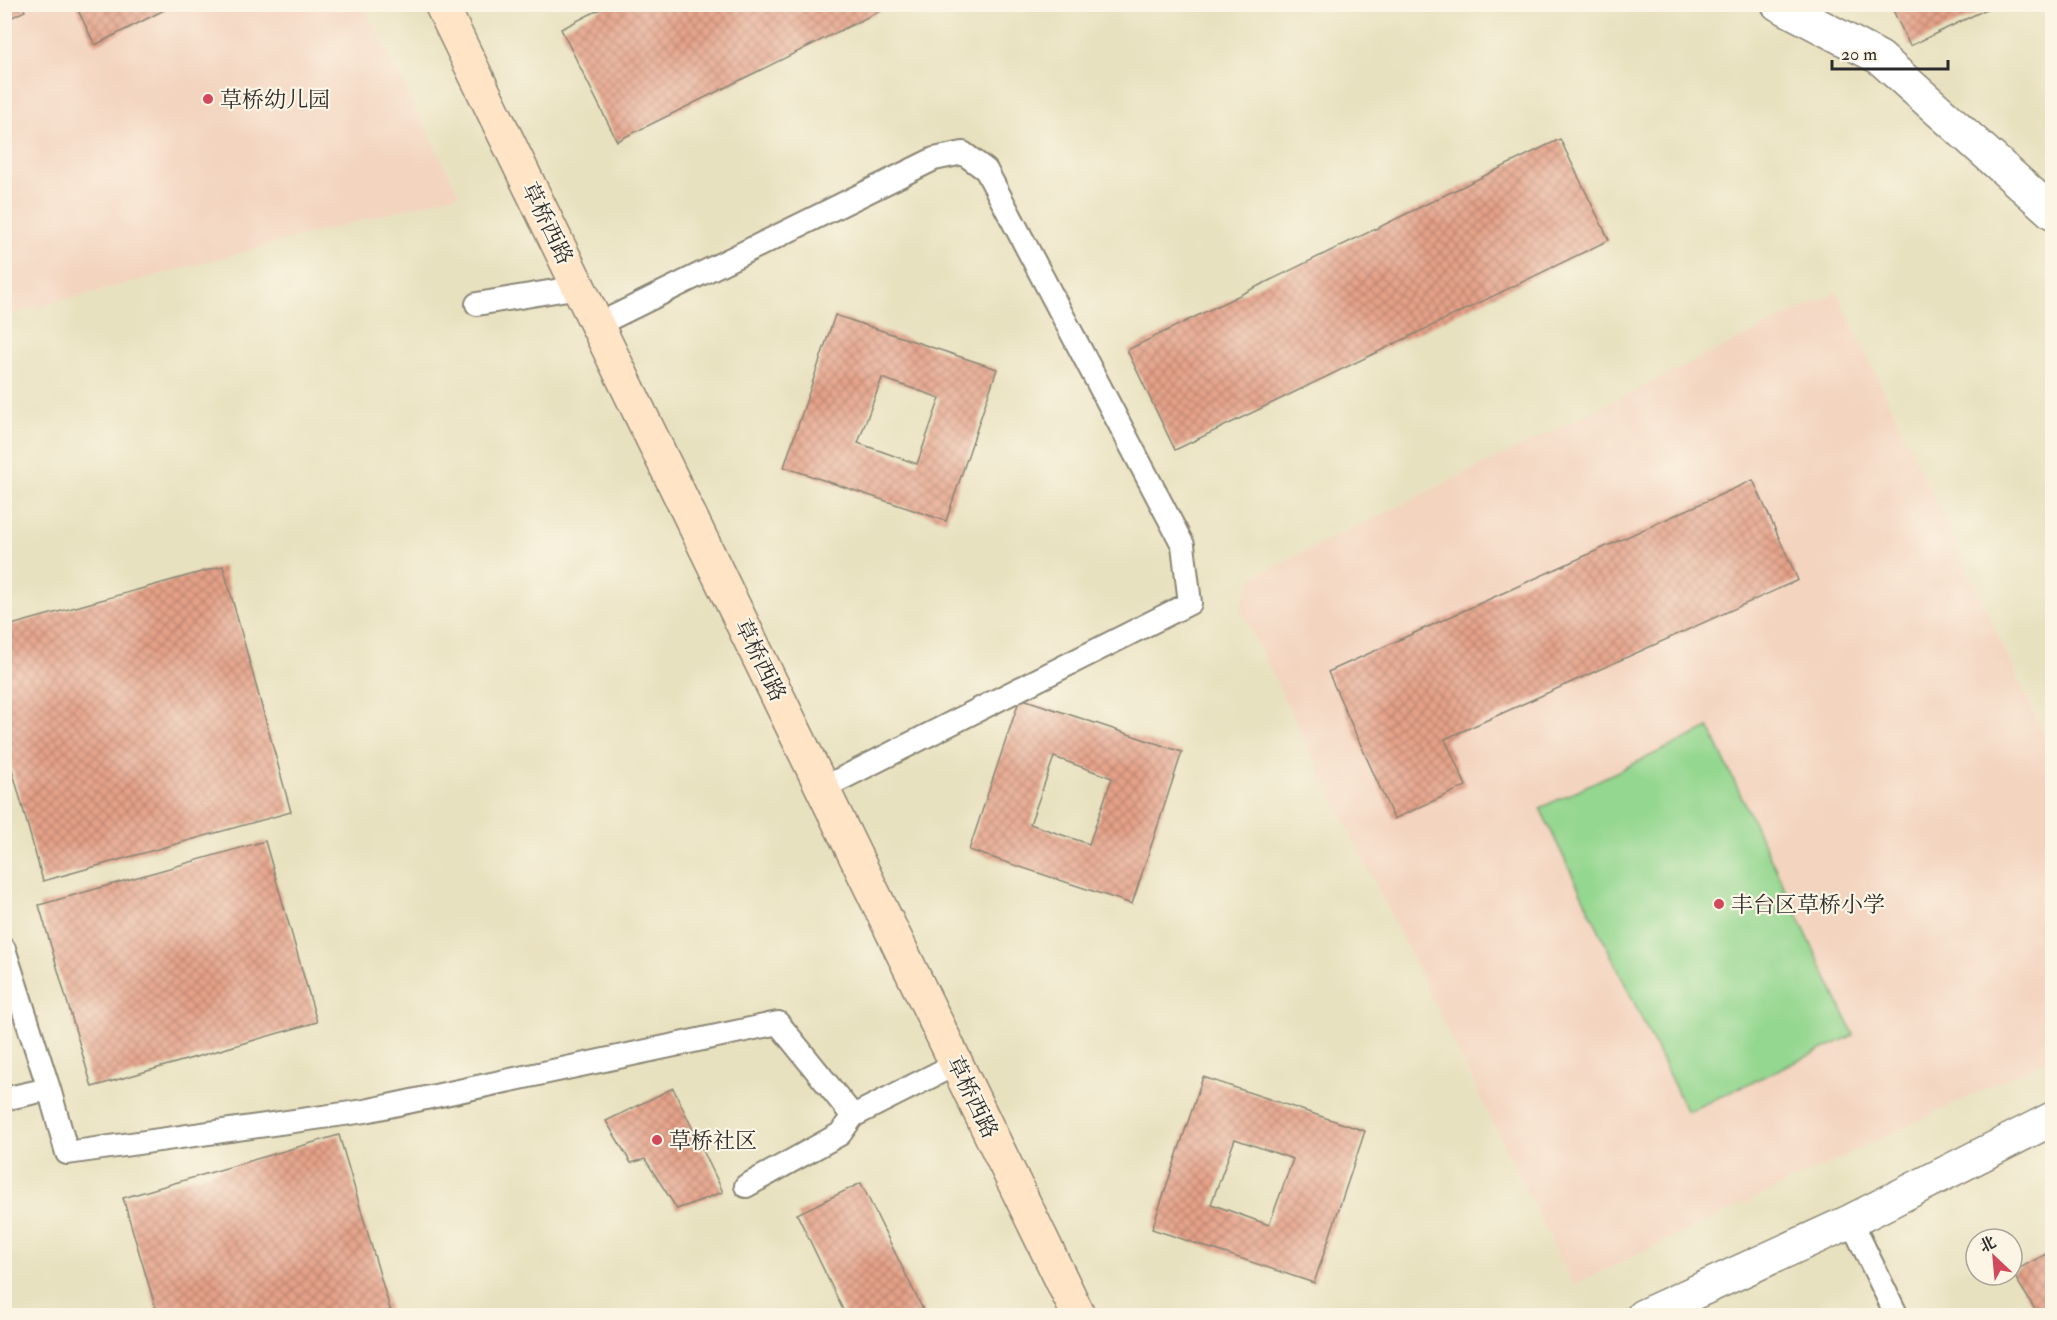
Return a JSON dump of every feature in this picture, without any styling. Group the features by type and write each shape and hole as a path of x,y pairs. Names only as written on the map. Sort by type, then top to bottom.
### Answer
{"street":[{"name":"草桥西路","path":"441,4 958,1063 1079,1316"},
{"path":"1778,4 1880,58 2052,212"},
{"path":"1643,1316 1851,1221 2052,1119"}],"lane":[{"path":"597,325 934,159 963,153 986,170 1183,545 1190,603 824,788"},
{"path":"477,304 579,287"},
{"path":"4,949 67,1153 365,1111 778,1023 853,1116"},
{"path":"746,1186 840,1134 853,1116 958,1063"},
{"path":"4,1099 49,1089"},
{"path":"1851,1221 1897,1316"}],"shaded area":[{"name":"草桥幼儿园","path":"5,5 363,5 459,194 5,316"},
{"name":"丰台区草桥小学","path":"1837,292 2052,751 2052,1057 1573,1285 1240,608 1254,577"}],"green space":[{"path":"1709,728 1854,1035 1687,1112 1540,808"}],"building":[{"path":"4,4 22,4 25,11 4,21"},
{"path":"75,4 176,4 95,45"},
{"path":"610,4 894,4 617,141 561,29"},
{"path":"1890,4 1997,4 1910,46"},
{"path":"1560,139 1609,240 1175,450 1127,350"},
{"path":"835,315 997,369 946,521 784,467","holes":["882,378 940,398 917,464 858,443"]},
{"path":"1753,480 1798,580 1445,739 1466,786 1394,819 1328,672"},
{"path":"223,566 291,812 43,881 4,740 4,627"},
{"path":"1020,698 1182,752 1132,904 969,850","holes":["1054,757 1112,778 1089,844 1030,824"]},
{"path":"265,841 317,1022 92,1087 39,905"},
{"path":"1203,1077 1365,1131 1314,1283 1152,1229","holes":["1235,1139 1293,1159 1269,1225 1211,1204"]},
{"name":"草桥社区","path":"673,1088 723,1192 677,1209 645,1159 631,1163 606,1121"},
{"path":"339,1135 392,1316 158,1316 123,1198"},
{"path":"861,1183 926,1316 846,1316 797,1214"},
{"path":"2052,1251 2052,1316 2039,1316 2021,1287 2024,1287 2024,1266"}],"place":[{"name":"草桥幼儿园","path":"208,99"},
{"name":"丰台区草桥小学","path":"1719,904"},
{"name":"草桥社区","path":"657,1140"}]}
